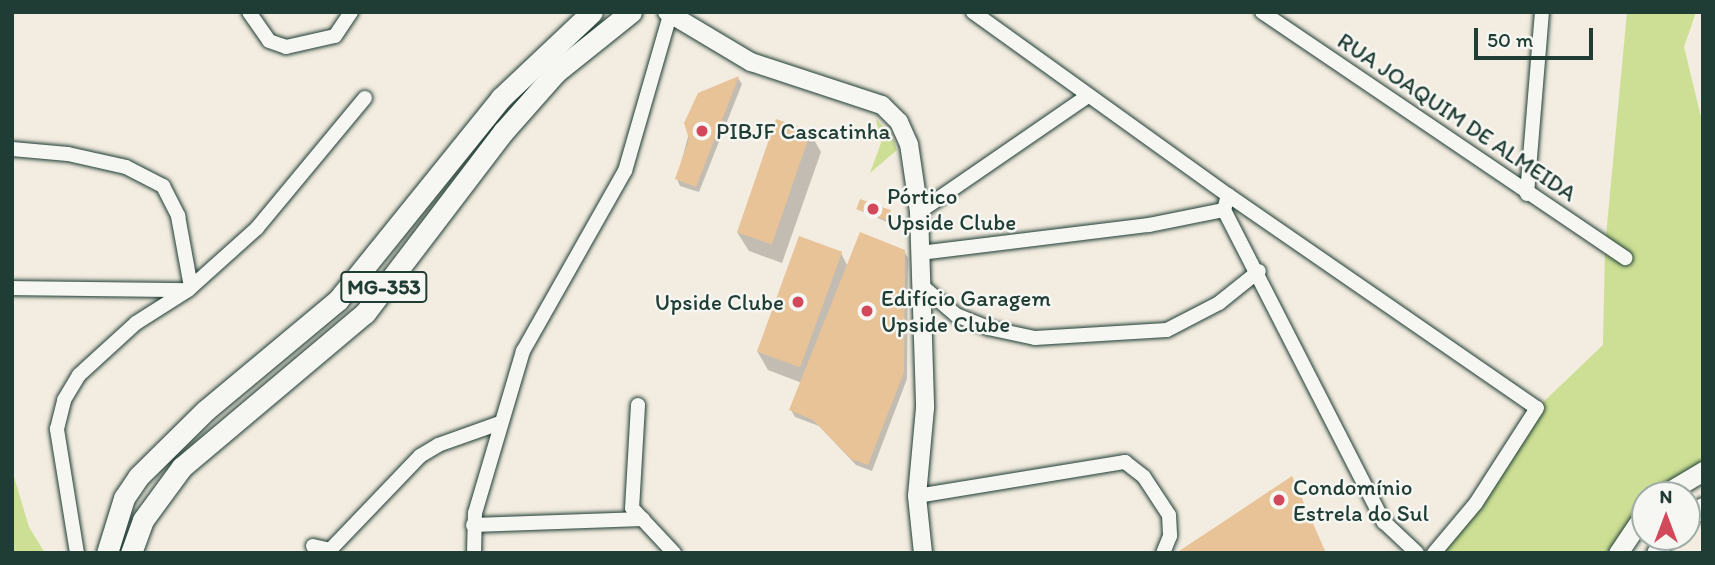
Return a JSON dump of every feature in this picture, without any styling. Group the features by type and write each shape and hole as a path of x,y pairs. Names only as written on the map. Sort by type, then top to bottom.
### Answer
{"main road":[{"name":"MG-353","path":"107,553 120,509 138,477 205,410 338,300 501,98 593,12"},
{"name":"MG-353","path":"131,553 143,520 182,467 365,313 512,122 556,72 631,12"},
{"path":"1686,481 1703,471"},
{"path":"1618,553 1631,534"}],"street":[{"path":"249,12 269,41 286,47 335,36 351,12"},
{"path":"973,12 1228,195 1537,408 1476,503 1434,553"},
{"name":"RUA JOAQUIM DE ALMEIDA","path":"1262,12 1527,194 1626,258"},
{"path":"1527,194 1542,12"},
{"path":"474,553 473,525 523,351 625,171 669,13 751,62 882,105 899,122 909,144 919,212 925,408 917,496 923,553"},
{"path":"919,212 1088,96"},
{"path":"77,553 57,429 64,400 95,357 136,323 189,289 257,228 365,98"},
{"path":"12,149 68,154 126,167 163,186 178,216 189,289"},
{"path":"1228,195 1224,210 1259,271 1384,522 1417,553"},
{"path":"920,253 1149,225 1224,210"},
{"path":"921,285 956,315 988,328 1035,338 1167,330 1219,303 1259,271"},
{"path":"12,288 189,289"},
{"path":"638,405 632,508 674,553"},
{"path":"313,547 330,550 419,456 438,445 500,424"},
{"path":"917,496 1125,462 1159,496 1169,515 1170,536 1163,553"},
{"path":"473,525 643,519"}],"green space":[{"path":"1627,12 1696,12 1684,47 1703,125 1703,475 1692,481 1631,481 1631,528 1614,553 1430,553 1537,408 1603,345 1605,247"},
{"path":"876,119 892,135 897,150 870,173 881,143"},
{"path":"12,470 29,527 45,553 12,553"}],"building":[{"name":"PIBJF Cascatinha","path":"739,76 696,187 675,179 689,139 684,123 698,93"},
{"name":"Upside Clube","path":"776,119 811,131 772,245 737,232"},
{"name":"Pórtico Upside Clube","path":"860,199 891,210 887,221 856,209"},
{"name":"Edifício Garagem Upside Clube","path":"860,232 905,250 904,372 868,465 851,459 813,420 789,410"},
{"name":"Upside Clube","path":"799,236 842,252 800,367 757,352"},
{"name":"Condomínio Estrela do Sul","path":"1292,476 1326,553 1176,553 1220,524"}],"place":[{"name":"PIBJF Cascatinha","path":"702,131"},
{"name":"Pórtico Upside Clube","path":"873,209"},
{"name":"Upside Clube","path":"798,302"},
{"name":"Edifício Garagem Upside Clube","path":"867,311"},
{"name":"Condomínio Estrela do Sul","path":"1279,500"}]}
